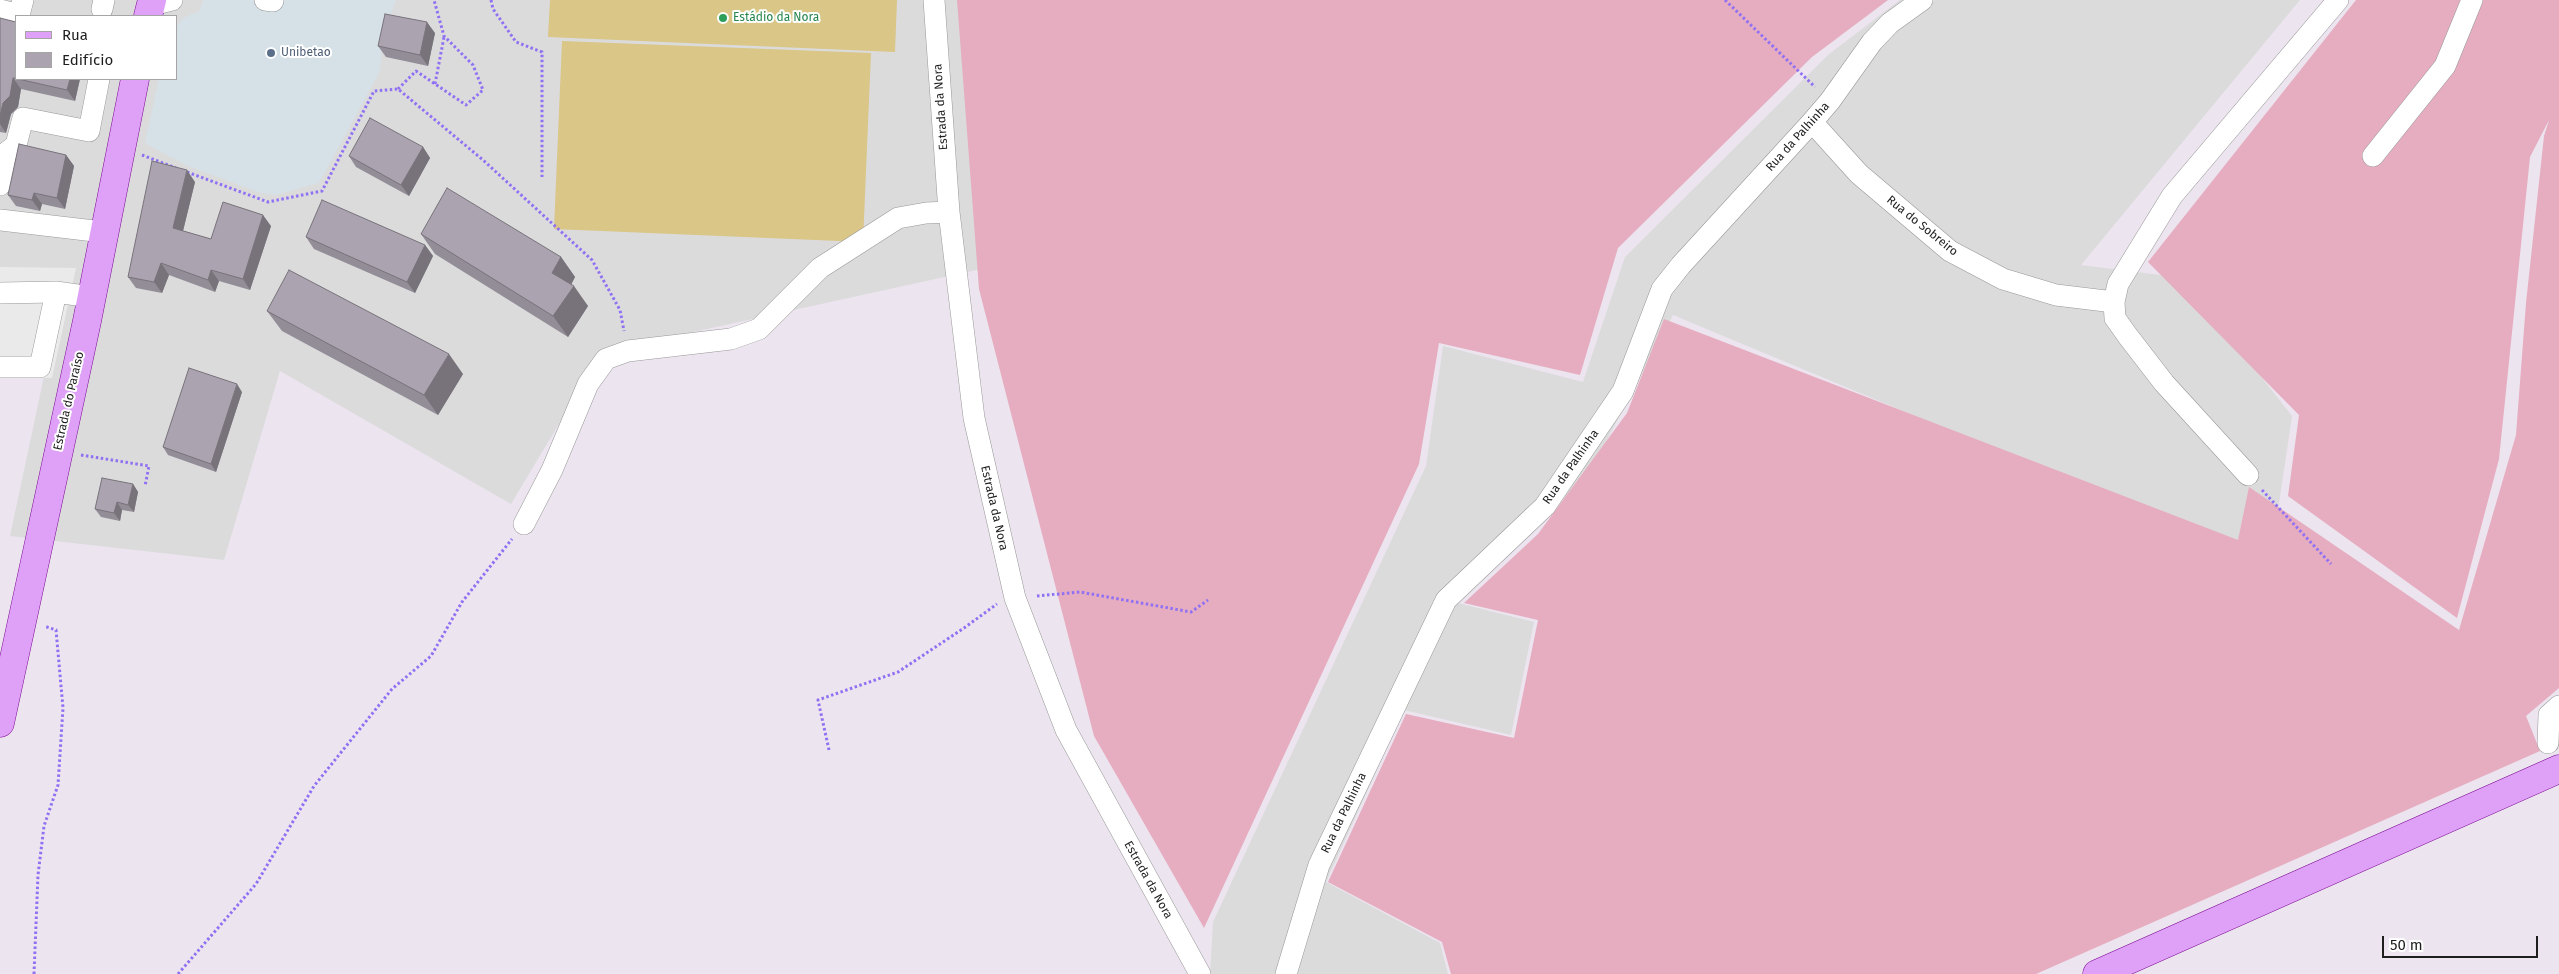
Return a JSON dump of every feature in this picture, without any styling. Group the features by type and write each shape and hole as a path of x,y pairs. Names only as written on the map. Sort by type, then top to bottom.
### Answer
{"main road":[{"name":"Estrada do Paraíso","path":"0,723 91,297 135,80"},
{"path":"2097,974 2559,769"}],"street":[{"name":"Estrada da Nora","path":"934,0 949,212 974,418 1014,598 1066,730 1200,974"},
{"name":"Rua da Palhinha","path":"1286,974 1319,864 1446,600 1545,506 1623,391 1662,290 1681,265 1830,101 1872,42 1890,23 1922,0"},
{"path":"2248,475 2164,383 2115,318 2114,302 2118,284 2172,196 2338,0"},
{"path":"2373,156 2445,66 2472,0"},
{"path":"0,185 6,153 16,145 23,118 89,130 99,80"},
{"name":"Rua do Sobreiro","path":"1812,122 1859,174 1950,251 2003,279 2056,295 2114,302"},
{"path":"524,524 552,470 588,384 606,359 628,351 731,339 759,329 820,268 898,218 926,213 949,212"},
{"path":"0,220 103,232"},
{"path":"0,367 40,367 56,292"},
{"path":"0,293 56,292 91,297"},
{"path":"2548,743 2549,715 2559,706"}],"path":[{"path":"434,0 444,36 435,84"},
{"path":"492,0 493,9 516,42 542,52 542,177"},
{"path":"1725,0 1830,101"},
{"path":"121,147 268,202 322,191 374,91 398,88 416,70 466,105 484,90 473,65 444,36"},
{"path":"398,88 483,160 592,260 620,310 628,351"},
{"path":"58,451 149,466 145,486"},
{"path":"2248,475 2331,564"},
{"path":"178,974 256,884 314,786 392,689 431,656 462,602 524,524"},
{"path":"829,750 818,700 898,672 964,628 998,602 1014,598 1080,592 1191,612 1208,600"},
{"path":"21,620 56,630 63,708 58,785 44,826 38,875 34,974"}],"shaded area":[{"path":"0,0 971,0 981,269 602,352 511,504 280,371 224,560 10,536 60,301 0,291"},
{"path":"203,0 396,0 383,35 380,71 319,183 276,195 261,193 188,166 145,143 159,80 178,80 178,24 183,18 200,11"},
{"name":"Estádio da Nora","path":"550,0 897,0 895,52 548,37"},
{"path":"957,0 1888,0 1812,57 1618,248 1580,375 1439,343 1419,464 1204,928 1094,736 979,289"},
{"path":"1900,0 2300,0 2081,265 2184,278 2292,416 2270,564 1673,315 1590,472 1458,603 1534,622 1511,735 1404,710 1326,882 1440,943 1448,974 1210,974 1213,922 1426,466 1443,346 1583,382 1625,257 1828,55"},
{"path":"2356,0 2559,0 2559,688 2526,716 2540,751 2036,974 1451,974 1442,942 1328,882 1406,714 1514,738 1538,620 1464,603 1538,534 1627,413 1664,319 2238,540 2249,487 2459,630 2516,435 2526,303 2544,136 2549,120 2530,157 2499,459 2457,618 2288,496 2299,415 2148,262"},
{"path":"562,41 871,53 863,242 554,229"},
{"path":"0,267 76,268 52,378 0,377"}],"building":[{"path":"385,14 427,22 420,55 378,46"},
{"path":"0,18 15,22 15,78 13,78 10,96 3,103 0,116"},
{"path":"22,80 70,80 67,90"},
{"path":"370,118 423,147 401,185 349,156"},
{"path":"19,144 66,155 57,198 34,193 32,200 8,195"},
{"path":"152,161 187,170 173,228 211,239 223,202 263,215 243,279 211,270 208,280 161,263 154,282 128,277"},
{"path":"447,188 561,257 552,273 574,286 553,316 421,234"},
{"path":"322,200 425,245 407,282 306,237"},
{"path":"289,270 449,354 424,395 267,311"},
{"path":"189,368 237,384 211,464 163,447"},
{"path":"102,478 133,484 128,505 117,502 114,513 95,509"}],"place":[{"name":"Estádio da Nora","path":"723,18"},
{"name":"Unibetao","path":"271,53"}]}
